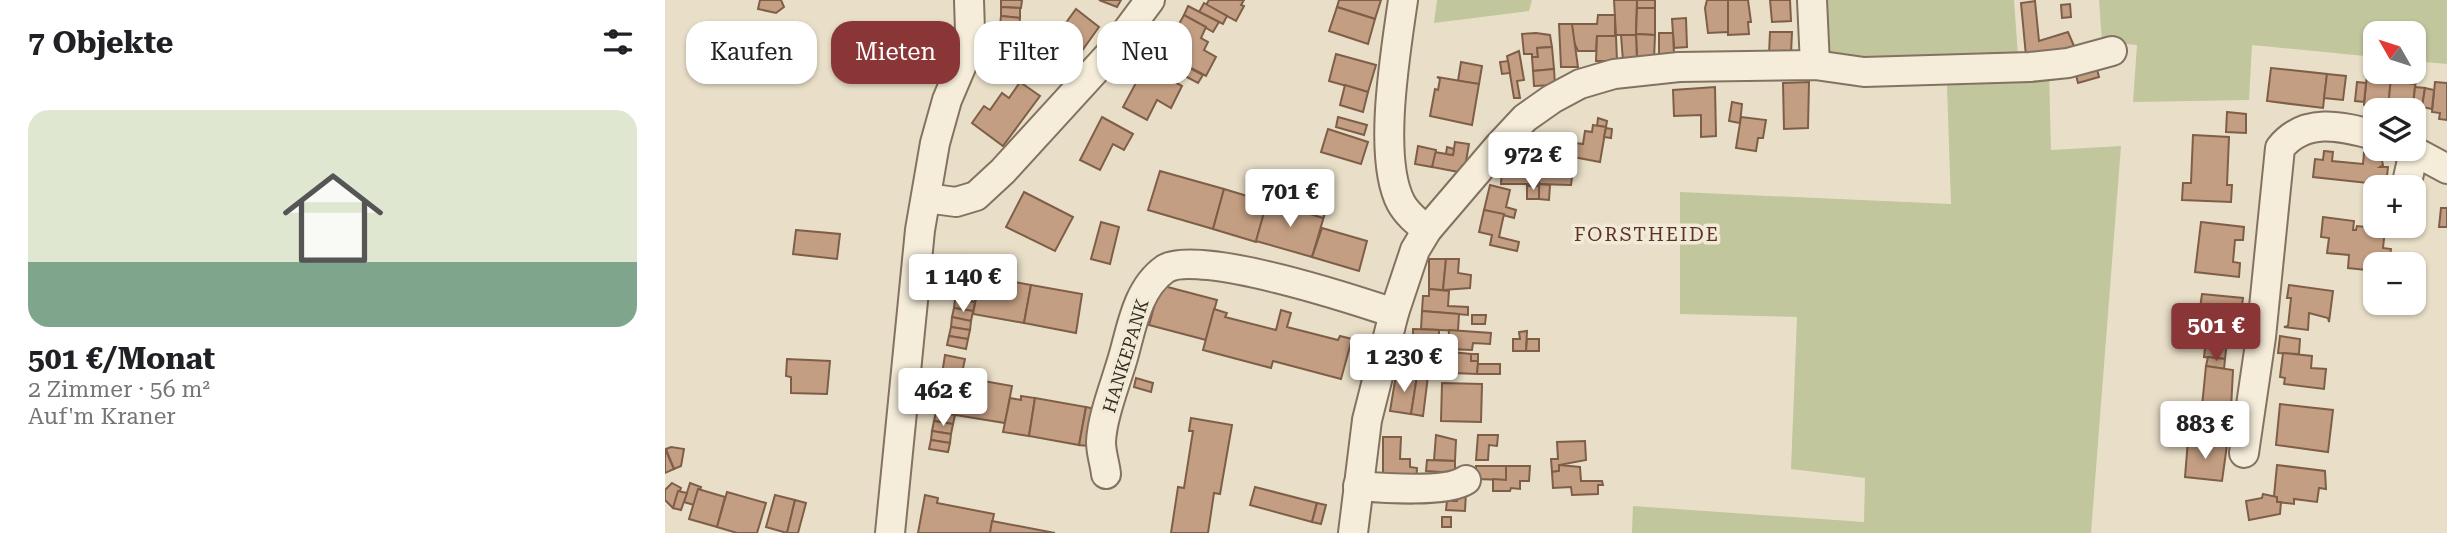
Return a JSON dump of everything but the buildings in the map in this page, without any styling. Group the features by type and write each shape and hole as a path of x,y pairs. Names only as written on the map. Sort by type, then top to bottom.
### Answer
{"street":[{"path":"890,533 920,230 935,142 947,100 964,60 970,32 969,0"},
{"path":"926,198 956,202 976,196 1012,162 1109,55 1150,0"},
{"path":"1403,0 1392,83 1392,172 1400,201 1412,218 1427,230"},
{"path":"1812,0 1815,65"},
{"path":"1353,533 1367,420 1394,313 1415,250 1427,230 1525,118 1580,84 1614,74 1679,68 1815,65 1864,72 2030,67 2068,63 2112,51"},
{"path":"2244,453 2261,337 2280,149 2300,130 2321,125 2363,133"},
{"path":"2426,158 2447,169"},
{"name":"HANKEPANK","path":"1106,474 1101,442 1127,343 1139,303 1153,280 1168,267 1207,266 1264,275 1394,313"},
{"path":"1358,486 1403,490 1418,486 1450,487 1466,480"}],"green space":[{"path":"1437,0 1532,0 1529,11 1434,23"},
{"path":"1826,0 2014,0 2018,56 2049,72 2051,150 2121,146 2091,533 1632,533 1633,506 1864,522 1865,478 1791,469 1797,317 1680,314 1680,192 1951,204 1946,57 1829,58"},
{"path":"2099,0 2447,0 2447,64 2426,62 2426,21 2363,21 2363,56 2252,45 2249,100 2133,102 2137,45 2102,42"}],"district":[{"name":"FORSTHEIDE","path":"1647,234"}]}
